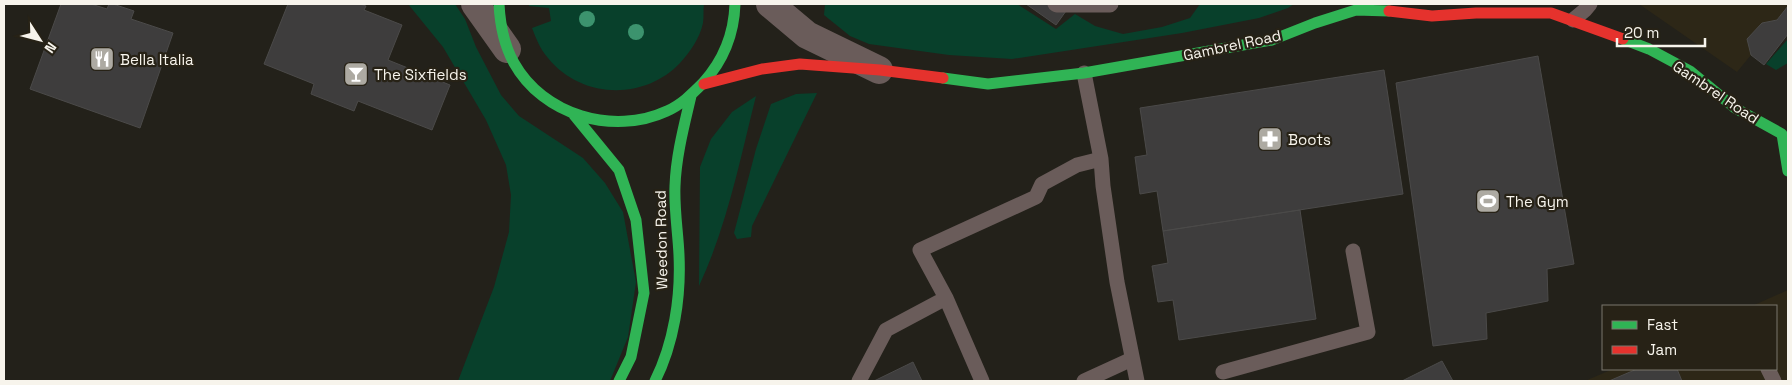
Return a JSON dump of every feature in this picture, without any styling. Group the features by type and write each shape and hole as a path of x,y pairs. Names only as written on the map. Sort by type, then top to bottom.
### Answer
{"street":[{"path":"475,4 507,49 518,70 534,89 552,104 574,115 598,121 623,123 647,119 670,110 691,96 704,84 721,60 731,34 735,4"},
{"path":"499,4 500,24 507,49"},
{"name":"Gambrel Road","path":"770,4 807,35 880,70"},
{"name":"Gambrel Road","path":"704,84 762,69 800,64 880,70 988,84 1084,73 1272,40 1356,7 1432,16 1476,12 1551,13 1649,49 1690,71 1735,108 1785,129 1788,171"},
{"name":"Weedon Road","path":"655,381 662,370 673,326 679,277 675,186 681,142 691,96"},
{"name":"Weedon Road","path":"574,115 619,170 636,220 644,293 631,357 619,381"}],"lane":[{"path":"1055,4 1111,4"},
{"path":"1573,20 1590,4"},
{"path":"1084,73 1101,159 1117,282 1137,381"},
{"path":"982,381 946,298 920,250 1036,197 1042,184 1077,165 1101,159"},
{"path":"1223,372 1368,332 1353,251"},
{"path":"858,381 886,330 946,298"},
{"path":"1084,381 1131,352"}],"shaded area":[{"path":"1639,4 1788,4 1788,6 1777,20 1762,23 1747,39 1751,55 1737,72"},
{"path":"1788,290 1788,381 1585,381 1611,370 1777,370 1777,305 1754,305"}],"green space":[{"path":"408,4 455,4 465,19 476,47 501,95 519,116 583,158 605,183 623,212 636,282 628,337 610,381 458,381 494,287 509,232 511,195 506,165 486,120 443,47"},
{"path":"529,4 704,4 700,34 680,63 665,75 649,84 631,89 613,90 595,88 577,81 562,72 548,58 540,47 532,28 551,21 549,8 529,6"},
{"path":"825,4 1017,4 1056,29 1075,14 1095,26 1123,34 1162,27 1190,18 1200,4 1294,4 1259,18 1182,33 1012,59 949,55 869,44 850,36 824,15"},
{"path":"1788,39 1788,63 1776,70 1766,64"},
{"path":"817,93 752,226 751,237 737,239 734,233 756,149 771,104 796,94"},
{"path":"756,96 725,216 699,286 700,167 711,139 732,112"}],"building":[{"name":"Bella Italia","path":"61,4 91,4 107,9 109,4 113,4 134,11 131,19 173,33 140,128 30,89"},
{"name":"The Sixfields","path":"288,4 359,4 366,6 364,10 402,25 388,60 450,85 432,130 358,101 354,111 311,94 314,84 264,64"},
{"path":"1026,4 1071,4 1056,25"},
{"path":"1788,6 1788,34 1764,65 1751,55 1747,39 1762,23 1777,20"},
{"name":"The Gym","path":"1538,56 1574,264 1547,269 1548,301 1486,313 1487,339 1433,346 1396,83"},
{"name":"Boots","path":"1384,70 1403,194 1163,231 1157,191 1140,194 1135,157 1147,155 1140,108"},
{"path":"1300,210 1316,319 1179,340 1173,300 1158,302 1152,266 1168,263 1163,231"},
{"path":"1442,361 1453,381 1402,381"},
{"path":"913,362 922,381 874,381"},
{"path":"1635,370 1677,370 1682,381 1609,381"}],"traffic: fast":[{"path":"499,4 500,19 508,49 514,63 527,81 543,96 561,108 581,116 603,121 646,118 672,109 686,99 710,75 722,56 730,36 735,4"},
{"path":"943,78 988,84 1084,73 1272,40 1315,23 1356,10 1389,11"},
{"path":"1623,39 1649,49 1690,71 1735,108 1782,134 1788,171"},
{"path":"655,381 667,351 675,320 679,287 679,246 675,186 681,141 691,96"},
{"path":"574,115 619,170 636,220 644,293 631,357 619,381"}],"traffic: jam":[{"path":"1389,11 1432,16 1476,13 1551,13 1623,39"},
{"path":"704,84 762,69 800,64 880,70 943,78"}],"place":[{"name":"Bella Italia","path":"102,59"},
{"name":"The Sixfields","path":"356,74"},
{"name":"Boots","path":"1270,139"},
{"name":"The Gym","path":"1488,201"}]}
